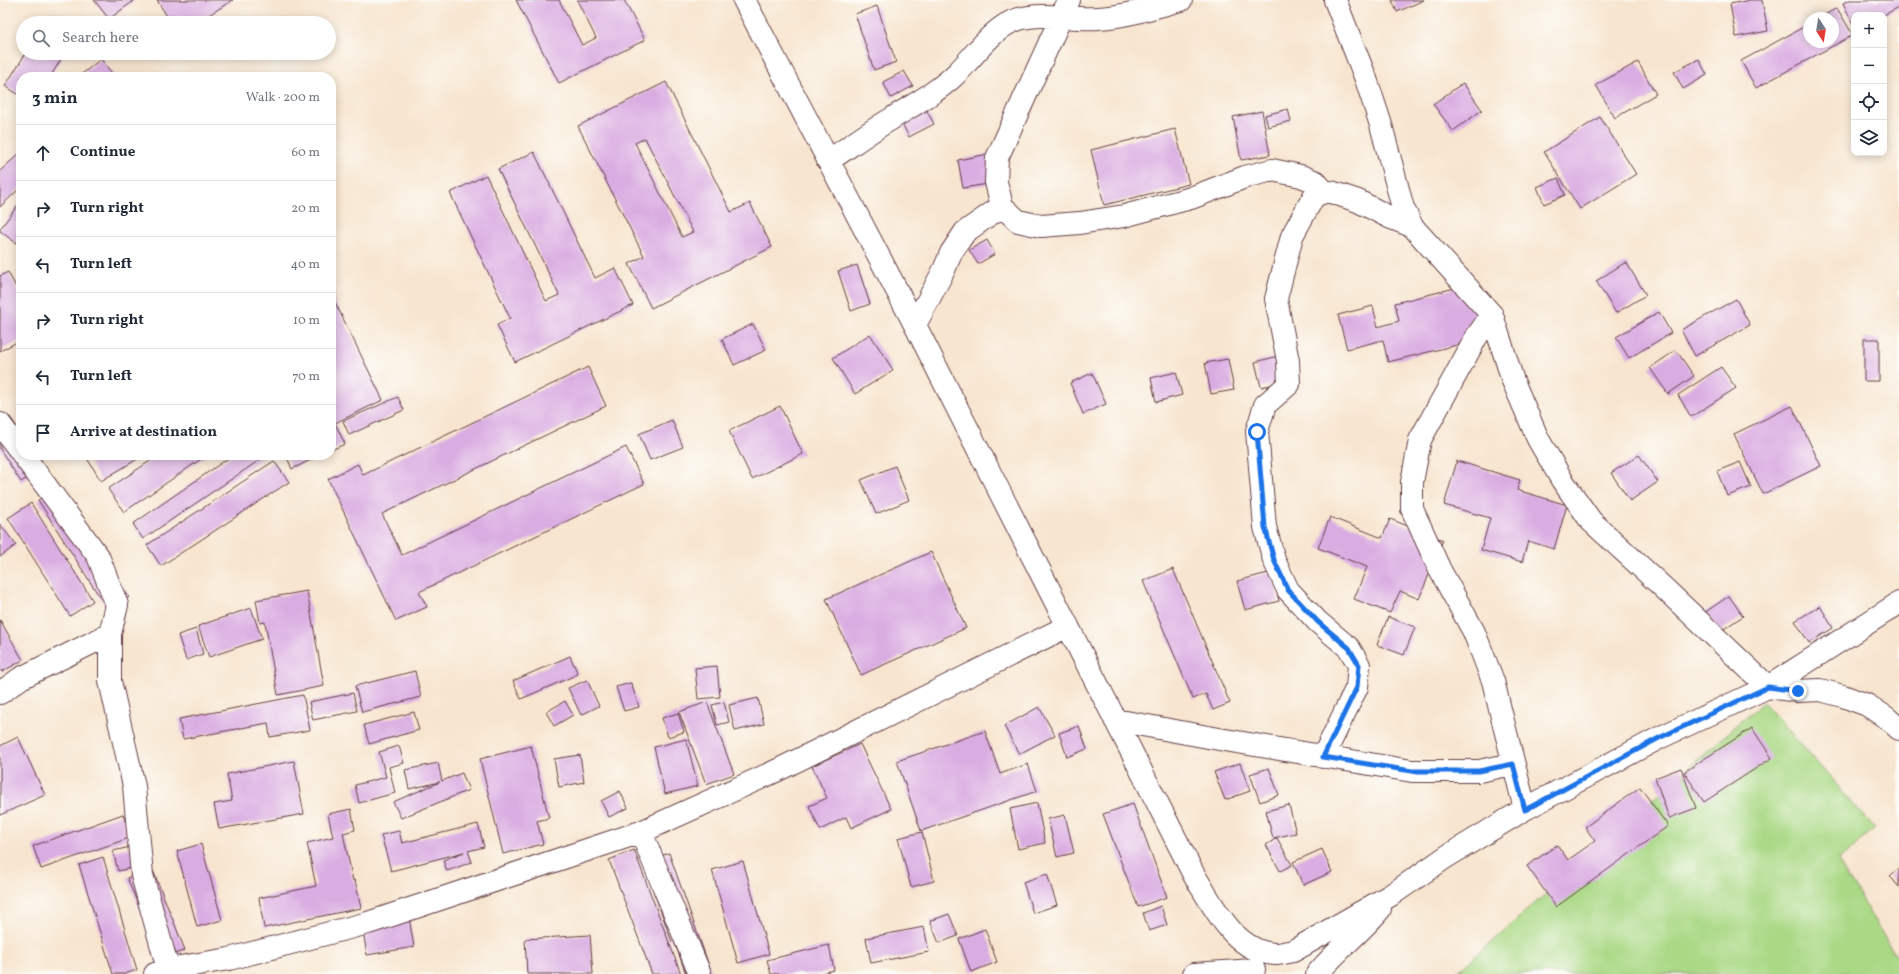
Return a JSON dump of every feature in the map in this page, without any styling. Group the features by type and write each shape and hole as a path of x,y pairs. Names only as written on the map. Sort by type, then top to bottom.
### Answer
{"street":[{"path":"744,0 915,325 1194,875 1217,911 1255,964"},
{"path":"828,161 890,119 932,94 958,72 979,47 1003,28 1018,19 1065,8 1096,18 1118,17 1181,0"},
{"path":"1335,0 1366,79 1381,125 1403,208 1412,226 1492,314 1513,380 1538,439 1562,480 1591,521 1673,596 1768,687 1798,691 1820,690 1844,696 1867,705 1887,718 1899,729"},
{"path":"1065,8 997,158 996,182 1002,206 1018,221 1041,226 1080,223 1124,216 1191,198 1245,177 1272,170 1301,176 1316,182 1324,192"},
{"path":"1323,757 1357,687 1359,665 1349,648 1318,622 1288,590 1274,560 1265,527 1257,432 1265,405 1289,384 1288,361 1276,299 1292,236 1314,196 1324,192 1331,192 1358,201 1389,217 1412,226"},
{"path":"915,325 944,270 951,253 965,232 1002,206"},
{"path":"1492,314 1477,336 1420,440 1412,482 1412,509 1440,570 1474,632 1493,681 1525,810"},
{"path":"0,424 16,445"},
{"path":"27,460 98,556 117,605 110,634 110,681 134,786 142,875 161,971 231,966 368,923 641,832 778,770 1068,626"},
{"path":"1194,974 1255,964 1275,954 1293,951 1391,895 1446,857 1525,810 1659,738 1768,687 1899,603"},
{"path":"0,693 21,678 110,634"},
{"path":"1115,720 1323,757 1412,771 1479,771 1513,764"},
{"path":"641,832 700,974"},
{"path":"1317,974 1328,961 1368,923 1391,895"}],"green space":[{"path":"1763,702 1875,828 1838,861 1899,961 1899,974 1455,974"}],"building":[{"path":"94,0 135,0 113,16 107,16"},
{"path":"157,0 233,0 207,16 167,16"},
{"path":"516,0 559,0 582,45 596,38 577,0 624,0 645,40 559,83"},
{"path":"1392,0 1424,0 1397,12"},
{"path":"1750,0 1762,0 1768,31 1736,37 1730,4"},
{"path":"1849,0 1899,0 1899,7 1887,13 1887,12 1851,12 1851,20 1843,3"},
{"path":"877,6 896,62 874,70 855,14"},
{"path":"1837,8 1851,32 1851,36 1839,43 1839,12 1830,12"},
{"path":"1803,27 1803,48 1829,48 1756,88 1741,61"},
{"path":"1699,59 1707,75 1683,89 1674,72"},
{"path":"22,60 61,60 53,72 16,72 16,93 5,86"},
{"path":"102,60 111,72 84,72"},
{"path":"1638,62 1656,94 1615,118 1596,85"},
{"path":"904,71 913,86 891,98 883,82"},
{"path":"666,82 731,212 750,203 772,247 651,308 629,264 644,256 578,126","holes":["645,138 693,232 682,237 635,143"]},
{"path":"1463,83 1482,110 1453,131 1433,104"},
{"path":"917,93 934,124 909,137 893,106"},
{"path":"1288,109 1291,121 1268,127 1265,115"},
{"path":"1262,111 1270,155 1241,160 1233,117"},
{"path":"1600,117 1636,174 1580,209 1544,152"},
{"path":"1175,129 1189,184 1104,205 1091,150"},
{"path":"534,152 595,278 615,268 633,305 515,362 497,325 510,318 450,193 486,175 546,301 559,295 498,169"},
{"path":"988,154 994,183 963,188 958,160"},
{"path":"16,157 16,192 0,207 0,171"},
{"path":"1558,178 1565,195 1544,204 1537,187"},
{"path":"16,208 16,243 0,231"},
{"path":"987,240 995,254 978,264 969,250"},
{"path":"1626,262 1646,295 1616,313 1596,281"},
{"path":"857,265 870,304 851,311 838,271"},
{"path":"8,272 16,287 16,343 0,351 0,276"},
{"path":"1475,283 1489,337 1388,362 1383,340 1347,349 1338,315 1373,306 1378,327 1399,321 1395,303"},
{"path":"1736,299 1750,325 1695,356 1681,330"},
{"path":"336,304 383,400 336,423"},
{"path":"1659,312 1671,333 1629,358 1616,337"},
{"path":"753,324 766,350 734,365 722,339"},
{"path":"870,334 893,370 855,394 833,358"},
{"path":"1864,339 1879,339 1879,381 1864,381"},
{"path":"1676,350 1694,376 1668,394 1650,368"},
{"path":"1283,355 1289,381 1261,387 1255,362"},
{"path":"1228,359 1234,390 1211,394 1205,363"},
{"path":"588,367 606,406 382,514 402,555 626,447 644,484 419,592 427,607 396,621 328,479 358,464 363,475"},
{"path":"1721,367 1736,388 1691,417 1678,395"},
{"path":"1176,372 1182,395 1156,402 1151,378"},
{"path":"1092,373 1106,404 1083,414 1070,383"},
{"path":"398,397 404,410 349,435 343,421"},
{"path":"780,406 803,454 752,479 729,431"},
{"path":"1792,406 1821,466 1763,494 1734,434"},
{"path":"10,417 16,426 16,460 30,460 44,468 21,482 0,449 0,423"},
{"path":"672,420 683,447 650,460 639,434"},
{"path":"336,425 345,444 336,448"},
{"path":"1639,455 1658,482 1630,501 1611,473"},
{"path":"88,460 136,460 101,481"},
{"path":"152,460 200,460 124,512 108,489"},
{"path":"226,460 260,460 143,539 133,524"},
{"path":"288,460 311,460 292,469"},
{"path":"274,461 289,482 161,566 147,545"},
{"path":"1457,461 1520,480 1517,490 1567,505 1554,549 1528,541 1522,562 1481,550 1490,518 1444,505"},
{"path":"1740,462 1751,487 1727,496 1717,471"},
{"path":"895,466 909,500 876,514 861,480"},
{"path":"60,487 129,597 108,610 38,500"},
{"path":"31,503 93,601 70,616 8,518"},
{"path":"1330,517 1382,538 1390,519 1443,540 1419,599 1400,591 1390,613 1354,599 1367,567 1318,548"},
{"path":"0,524 16,545 0,557"},
{"path":"931,552 966,628 861,675 826,599"},
{"path":"1173,569 1230,703 1213,710 1206,694 1193,699 1143,581"},
{"path":"1272,572 1279,601 1245,610 1237,581"},
{"path":"307,591 324,686 278,695 265,622 260,623 256,600"},
{"path":"1729,596 1743,616 1706,641 1692,621"},
{"path":"1820,606 1833,628 1809,643 1795,621"},
{"path":"251,608 262,639 209,657 198,626"},
{"path":"1388,617 1415,627 1404,655 1377,645"},
{"path":"0,620 23,660 2,672 0,669"},
{"path":"196,629 203,654 186,660 178,635"},
{"path":"570,656 578,674 521,699 513,681"},
{"path":"717,666 720,697 698,699 695,668"},
{"path":"415,671 421,697 362,712 355,686"},
{"path":"587,680 599,706 581,715 568,688"},
{"path":"631,683 639,707 624,711 616,687"},
{"path":"353,693 357,711 313,720 309,702"},
{"path":"303,695 310,730 270,737 268,723 183,739 179,719"},
{"path":"758,698 764,724 735,731 729,705"},
{"path":"565,701 573,715 554,726 546,712"},
{"path":"707,702 734,774 706,784 679,712"},
{"path":"724,702 729,722 717,725 712,705"},
{"path":"1039,707 1055,735 1019,754 1004,726"},
{"path":"414,712 419,730 369,744 364,725"},
{"path":"678,713 684,732 668,737 662,718"},
{"path":"1079,726 1087,749 1067,757 1059,733"},
{"path":"1752,728 1772,758 1704,802 1684,772"},
{"path":"985,731 1000,774 1028,764 1037,791 921,831 897,761"},
{"path":"18,737 45,795 0,815 0,746"},
{"path":"686,739 698,786 665,794 654,747"},
{"path":"860,744 891,809 851,828 846,817 820,830 809,806 827,798 812,766"},
{"path":"399,746 404,763 389,767 395,793 359,803 355,785 386,777 379,752"},
{"path":"531,746 549,818 537,821 543,844 503,854 480,759"},
{"path":"580,755 584,782 559,787 554,759"},
{"path":"294,761 304,814 219,829 214,804 232,801 227,774"},
{"path":"438,763 442,781 462,773 469,790 401,818 393,802 440,782 409,789 405,770"},
{"path":"1240,763 1250,791 1225,800 1214,772"},
{"path":"1269,768 1279,795 1260,802 1250,774"},
{"path":"1681,768 1696,808 1669,818 1655,778"},
{"path":"1640,787 1668,826 1556,907 1527,866 1557,845 1568,860 1595,841 1585,827"},
{"path":"620,791 628,808 609,817 601,801"},
{"path":"1037,803 1045,843 1018,849 1010,809"},
{"path":"1133,804 1167,897 1138,907 1103,814"},
{"path":"1289,805 1296,833 1273,838 1266,811"},
{"path":"351,809 355,830 343,833 353,881 355,880 361,908 264,928 259,898 316,886 307,843 333,837 328,814"},
{"path":"123,814 132,837 41,869 33,846"},
{"path":"1065,815 1074,853 1057,857 1048,819"},
{"path":"478,824 484,847 468,851 472,862 447,871 443,860 464,852 391,871 381,835 399,831 402,843"},
{"path":"922,832 934,881 911,887 898,838"},
{"path":"1277,838 1292,865 1280,871 1266,845"},
{"path":"143,844 148,864 118,871 113,851"},
{"path":"201,844 222,920 197,927 177,851"},
{"path":"1322,849 1332,872 1303,885 1293,862"},
{"path":"634,850 681,974 652,974 609,860"},
{"path":"669,853 712,974 686,974 674,941 672,942 643,862"},
{"path":"103,857 137,970 124,974 113,974 79,865"},
{"path":"743,861 769,954 738,963 712,870"},
{"path":"152,868 185,950 161,960 127,878"},
{"path":"1899,868 1899,887 1890,876"},
{"path":"1047,874 1057,905 1033,913 1023,882"},
{"path":"1161,906 1167,925 1149,931 1143,913"},
{"path":"949,914 958,936 939,943 930,921"},
{"path":"409,917 414,947 367,955 362,925"},
{"path":"924,927 929,952 871,963 866,938"},
{"path":"985,929 997,962 971,972 959,939"},
{"path":"590,935 593,974 527,974 525,939"},
{"path":"829,945 834,970 818,974 771,974 767,960"}],"route":[{"path":"1257,432 1265,527 1274,560 1288,590 1318,622 1349,648 1359,665 1357,687 1323,757 1412,771 1479,771 1513,764 1525,810 1659,738 1768,687 1798,691"}]}
